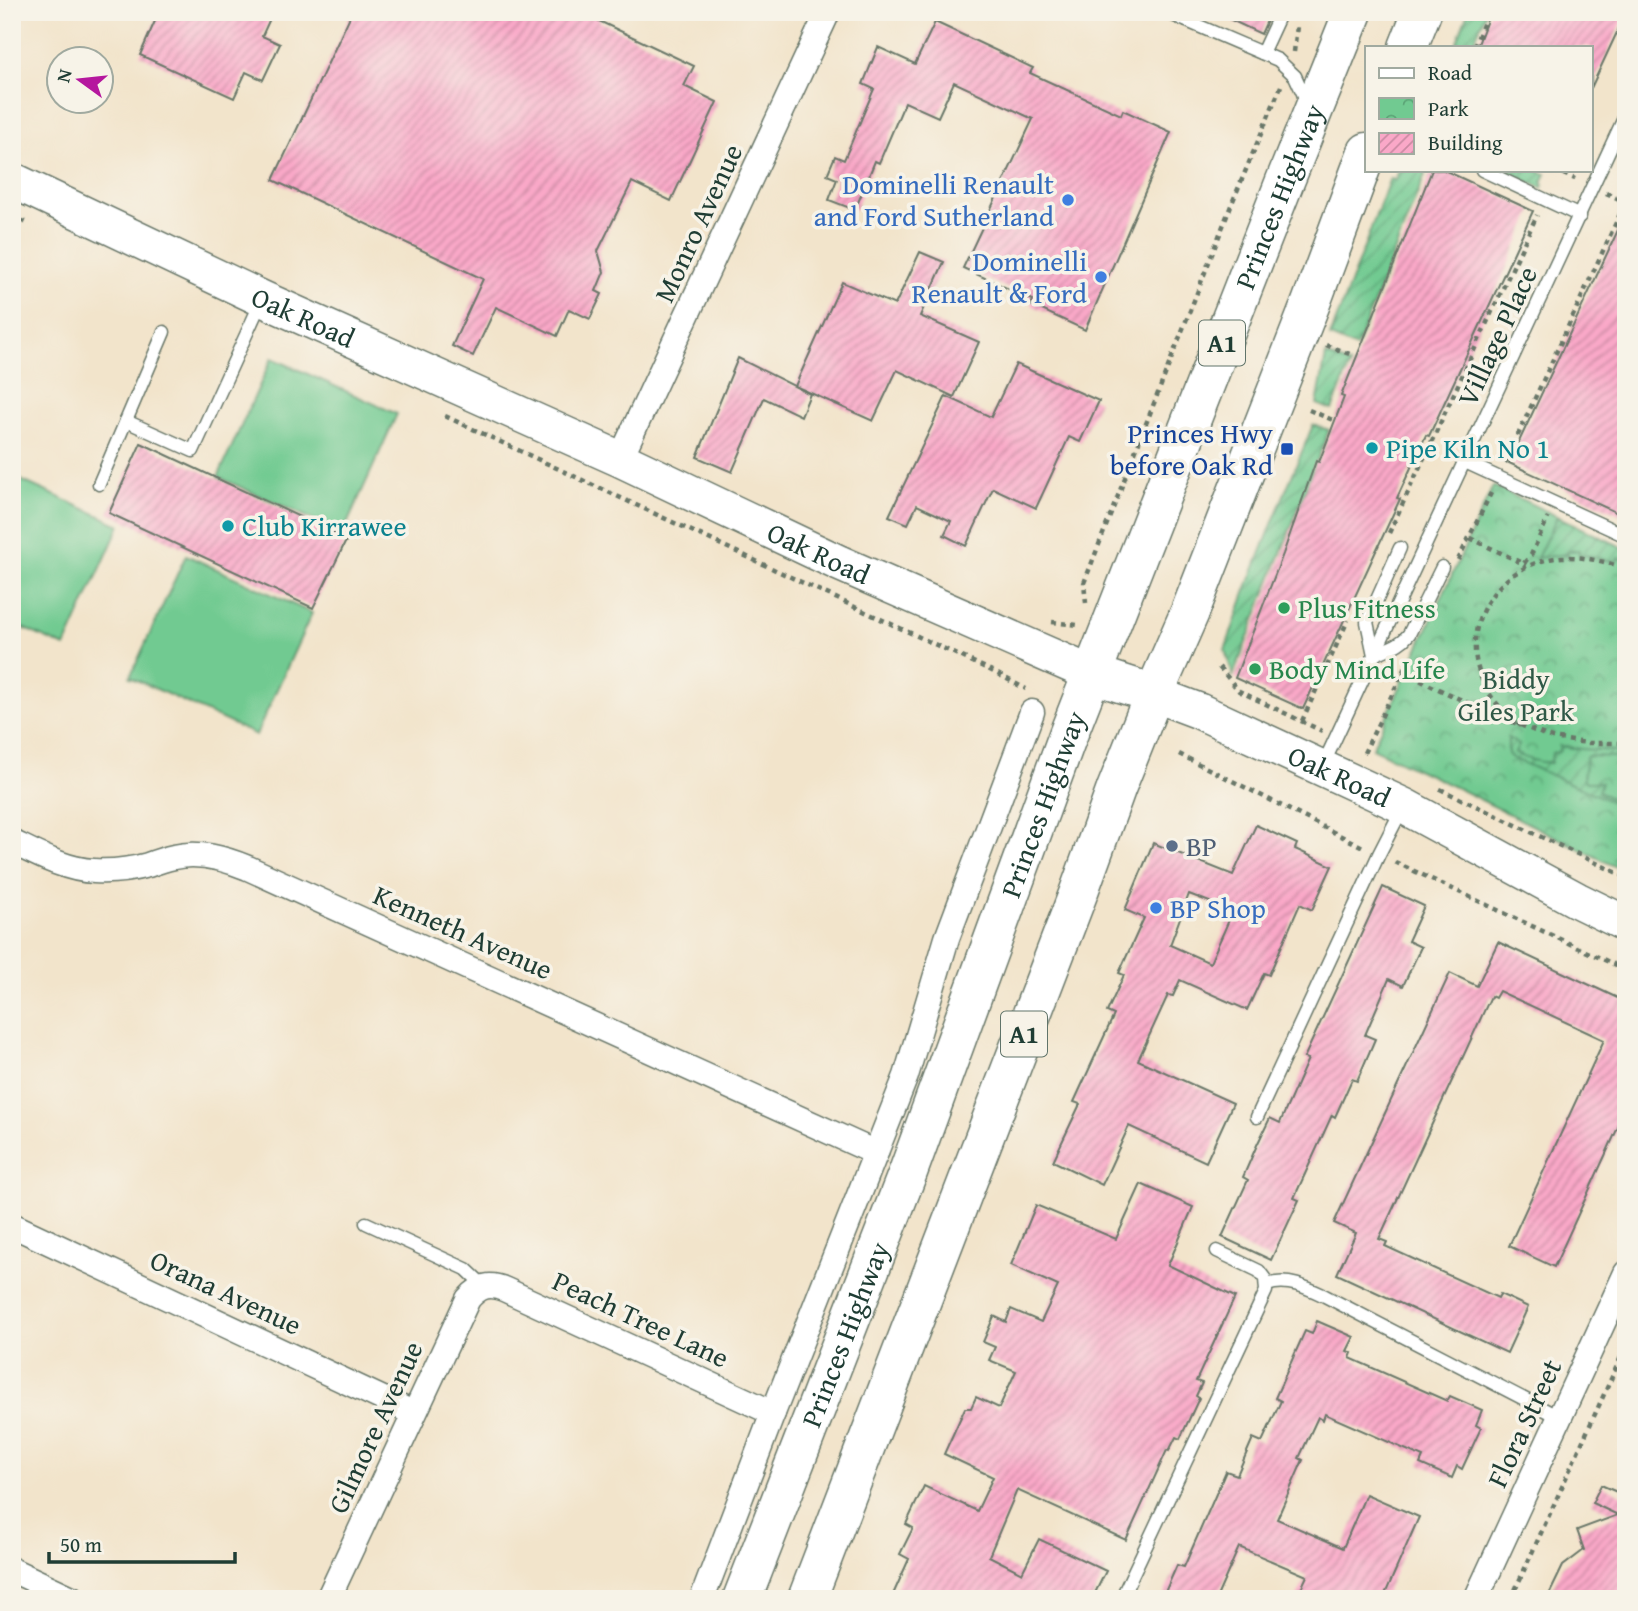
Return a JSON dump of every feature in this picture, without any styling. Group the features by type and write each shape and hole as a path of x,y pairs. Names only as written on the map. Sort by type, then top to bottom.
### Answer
{"highway":[{"name":"Princes Highway","path":"742,1599 908,1172 1028,840 1353,12"},
{"name":"A1","path":"807,1599 1116,789 1205,573 1365,157"},
{"name":"Oak Road","path":"1092,674 1154,694"}],"street":[{"name":"Monro Avenue","path":"620,459 828,12"},
{"name":"Oak Road","path":"12,180 263,299 620,459 839,562 1092,674"},
{"name":"Oak Road","path":"1154,694 1199,711 1404,806 1626,924"},
{"name":"Princes Highway","path":"702,1599 906,1076 947,938 1034,703"},
{"name":"Kenneth Avenue","path":"12,842 52,860 92,872 120,871 174,856 198,854 226,859 876,1153"},
{"name":"Orana Avenue","path":"12,1225 413,1413"},
{"name":"Flora Street","path":"1476,1599 1626,1273"},
{"name":"Peach Tree Lane","path":"484,1286 496,1286 506,1290 773,1413"},
{"name":"Gilmore Avenue","path":"328,1599 468,1299 484,1286"},
{"path":"12,1570 74,1599"}],"lane":[{"path":"1166,12 1278,60 1300,84 1311,114"},
{"path":"1262,53 1281,12"},
{"name":"Village Place","path":"1322,767 1626,114"},
{"path":"1486,172 1580,216"},
{"path":"126,421 193,451 263,299"},
{"path":"99,484 164,332"},
{"path":"1465,462 1626,536"},
{"path":"1400,548 1367,622 1374,655 1399,645 1409,634 1442,567"},
{"path":"1257,1117 1404,806"},
{"path":"366,1223 466,1269 484,1286"},
{"path":"1121,1599 1266,1291 1263,1275 1259,1271 1217,1251"},
{"path":"1266,1284 1281,1281 1325,1296 1559,1417"}],"path":[{"path":"1474,46 1488,12"},
{"name":"Princes Highway","path":"1087,612 1084,583 1230,208 1288,68 1295,49 1299,20"},
{"path":"1384,544 1536,214 1545,218"},
{"path":"12,216 36,227"},
{"path":"1322,343 1352,355"},
{"path":"1309,410 1335,421"},
{"path":"442,415 978,664 1034,703"},
{"path":"1526,565 1556,503"},
{"path":"1470,538 1526,565"},
{"path":"1521,726 1503,711 1484,684 1478,668 1475,639 1481,613 1496,588 1526,565 1549,559 1579,557 1626,568"},
{"path":"1080,626 1083,619"},
{"path":"1302,721 1349,620"},
{"path":"1402,673 1552,738 1618,747 1626,743"},
{"name":"Oak Road","path":"1179,754 1379,854 1626,970"},
{"path":"1511,1599 1626,1346"}],"green space":[{"path":"1468,12 1486,12 1472,46 1455,46"},
{"path":"1398,172 1426,172 1356,348 1330,337 1390,178 1395,180"},
{"path":"1507,172 1546,174 1542,188"},
{"path":"1326,355 1350,365 1332,410 1317,404"},
{"path":"272,358 397,414 343,533 218,477"},
{"path":"1313,425 1329,430 1233,676 1225,650 1246,590"},
{"path":"12,476 120,525 65,647 12,623"},
{"name":"Biddy Giles Park","path":"1493,486 1626,549 1626,872 1372,748"},
{"path":"1557,517 1626,549 1626,560 1618,558 1616,562 1579,555 1579,550 1537,558"},
{"path":"186,555 312,613 256,735 130,677"},
{"path":"1508,738 1519,745 1515,753 1546,763 1551,763 1552,753 1559,752 1559,746 1616,751 1617,757 1586,757 1583,779 1586,782 1601,782 1598,792 1626,805 1626,808 1512,758 1508,754"}],"building":[{"path":"159,12 273,12 262,36 280,44 263,80 246,72 234,98 140,55"},
{"path":"352,12 603,12 599,21 694,66 684,86 717,102 671,201 632,182 598,251 604,272 596,291 602,294 590,319 569,309 557,336 496,307 473,356 452,346 483,279 273,180"},
{"path":"1214,12 1271,12 1261,34"},
{"path":"1490,12 1626,12 1592,86 1592,46 1477,46"},
{"name":"Dominelli Renault and Ford Sutherland","path":"935,22 1033,68 1030,73 1121,115 1123,110 1171,132 1085,330 1031,305 1033,300 963,268 1033,119 954,82 938,117 905,102 879,163 875,161 855,210 829,200 837,179 827,175 835,156 844,160 874,89 863,84 878,47 915,64"},
{"path":"1431,172 1448,172 1533,211 1429,436 1426,435 1397,498 1400,499 1303,709 1235,678 1316,461 1319,462 1344,397 1341,396"},
{"path":"1626,213 1626,517 1509,463"},
{"path":"920,252 944,262 920,316 979,342 954,397 897,370 873,421 795,386 842,282 895,305"},
{"path":"738,358 810,394 801,416 764,398 732,472 697,457"},
{"path":"1016,364 1099,401 1080,442 1069,437 1036,508 993,488 966,546 944,535 951,521 917,505 908,524 889,516 946,396 991,417"},
{"name":"Club Kirrawee","path":"141,443 347,539 313,608 109,513"},
{"path":"1256,825 1297,844 1295,849 1332,866 1312,910 1300,904 1269,975 1264,973 1247,1010 1180,980 1173,996 1168,995 1138,1060 1233,1103 1206,1162 1129,1126 1102,1185 1053,1161 1080,1104 1074,1102 1114,1015 1107,1012 1124,975 1119,973 1144,918 1125,910 1153,843 1233,875","holes":["1189,894 1233,911 1210,963 1170,945"]},
{"path":"1383,887 1424,906 1408,941 1421,947 1403,986 1389,979 1365,1035 1375,1039 1357,1081 1352,1079 1335,1117 1332,1115 1294,1198 1299,1200 1271,1260 1222,1237 1248,1180 1243,1177 1257,1145 1270,1118 1280,1123 1308,1059 1304,1058"},
{"path":"1498,942 1626,1002 1626,1110 1554,1267 1509,1246 1604,1040 1499,991 1495,998 1491,996 1379,1239 1387,1242 1385,1246 1498,1298 1500,1294 1528,1307 1507,1353 1337,1274 1356,1233 1334,1223 1450,973 1477,986"},
{"path":"1141,1184 1193,1207 1168,1265 1235,1297 1196,1381 1202,1383 1196,1396 1199,1398 1180,1439 1176,1437 1169,1451 1167,1450 1126,1540 1017,1490 989,1556 1022,1573 1039,1539 1106,1571 1092,1599 891,1599 909,1559 900,1554 913,1528 906,1524 924,1486 977,1511 993,1477 944,1454 965,1408 971,1408 976,1397 999,1408 1016,1371 989,1360 995,1347 983,1342 994,1316 1006,1322 1011,1309 1041,1322 1058,1286 1011,1265 1036,1205 1116,1239"},
{"path":"1317,1321 1354,1337 1347,1351 1352,1353 1350,1358 1447,1401 1450,1396 1482,1410 1476,1425 1481,1428 1462,1469 1457,1466 1452,1478 1420,1464 1423,1457 1325,1414 1323,1420 1318,1417 1299,1458 1303,1460 1277,1519 1343,1548 1366,1494 1419,1517 1383,1599 1296,1599 1307,1576 1239,1547 1216,1599 1162,1599 1177,1565 1184,1567 1226,1471 1237,1475 1253,1438 1262,1442 1281,1401 1275,1398 1305,1331 1312,1334"},
{"path":"1601,1485 1626,1496 1626,1599 1547,1599 1563,1566 1584,1550 1577,1530 1618,1515 1592,1503"}],"place":[{"name":"Dominelli Renault and Ford Sutherland","path":"1068,200"},
{"name":"Dominelli Renault & Ford","path":"1101,277"},
{"name":"Pipe Kiln No 1","path":"1372,448"},
{"name":"Princes Hwy before Oak Rd","path":"1287,449"},
{"name":"Club Kirrawee","path":"228,526"},
{"name":"Plus Fitness","path":"1284,608"},
{"name":"Body Mind Life","path":"1255,669"},
{"name":"BP","path":"1172,846"},
{"name":"BP Shop","path":"1156,908"}]}
